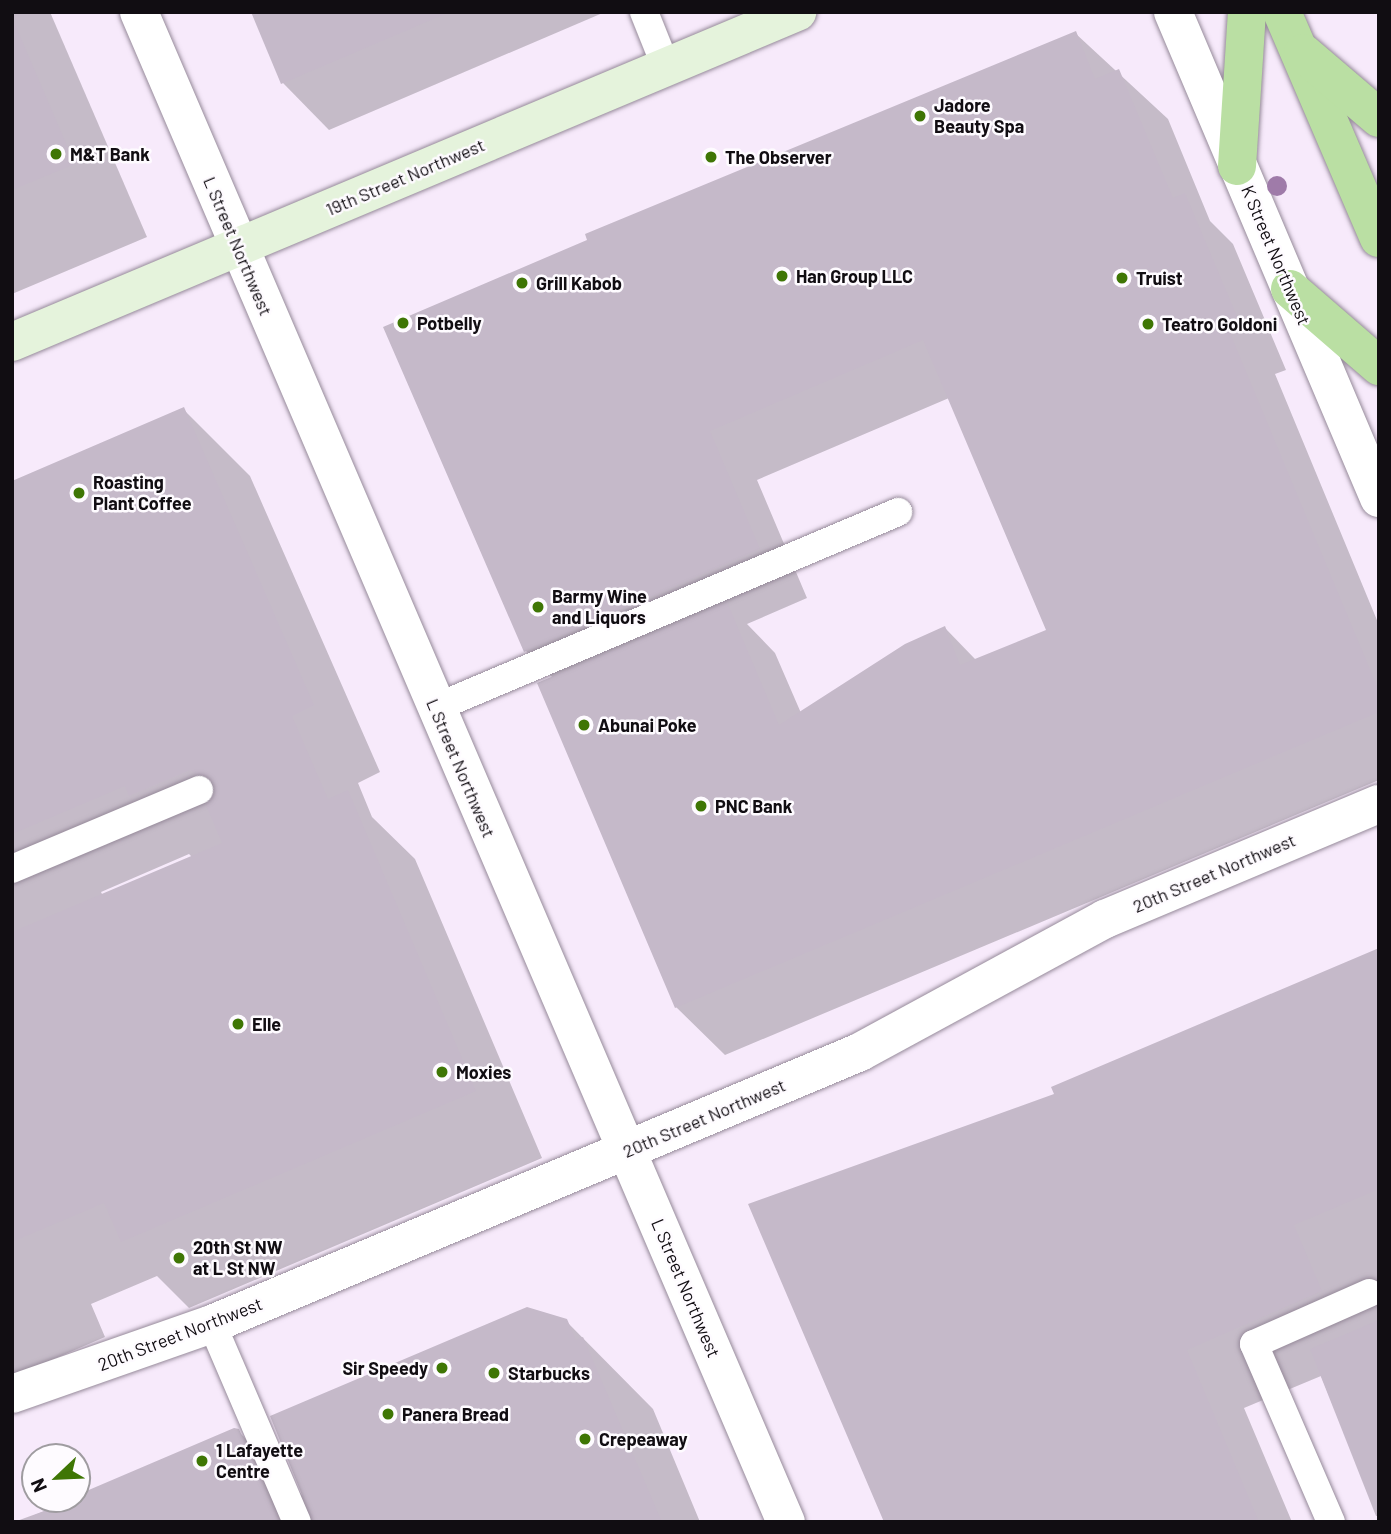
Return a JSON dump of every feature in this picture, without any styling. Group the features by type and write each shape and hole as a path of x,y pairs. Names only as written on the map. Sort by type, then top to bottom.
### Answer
{"highway":[{"path":"1237,166 1247,12"},
{"path":"1282,12 1379,238"},
{"path":"1296,47 1379,118"},
{"path":"1290,289 1379,366"}],"main road":[{"name":"19th Street Northwest","path":"12,342 797,12"}],"street":[{"name":"L Street Northwest","path":"139,12 786,1522"},
{"name":"K Street Northwest","path":"1173,12 1379,498"},
{"name":"20th Street Northwest","path":"12,1394 212,1324 860,1052 1105,919 1379,804"}],"lane":[{"path":"644,12 666,67"},
{"path":"435,708 898,512"},
{"path":"12,869 199,790"},
{"path":"1331,1522 1254,1344 1369,1293"},
{"path":"212,1324 297,1522"}],"building":[{"path":"251,12 450,12 281,84"},
{"path":"12,17 75,164 12,190"},
{"path":"1076,31 1095,79 1119,69 1173,198 1185,193 1239,321 1227,326 1379,691 1379,712 675,1008 537,683 727,602 779,725 905,644 945,626 960,665 1046,630 923,340 710,431 760,549 524,652 383,327 587,240 585,234"},
{"path":"184,407 314,705 292,716 328,799 348,790 476,1091 121,1242 104,1203 12,1242 12,932 222,843 206,805 215,793 214,783 190,770 129,796 125,786 12,834 12,481"},
{"path":"1379,948 1379,1189 1294,1225 1322,1291 1187,1350 1259,1522 884,1522 748,1204 1054,1094 1051,1087"},
{"path":"527,1307 567,1319 576,1340 583,1337 662,1522 313,1522 270,1416"},
{"path":"1379,1320 1379,1516 1376,1516 1310,1349"},
{"name":"1 Lafayette Centre","path":"234,1428 239,1429 279,1522 14,1522 39,1513 91,1513 91,1489"}],"place":[{"name":"Jadore Beauty Spa","path":"920,116"},
{"name":"M&T Bank","path":"56,154"},
{"name":"The Observer","path":"711,157"},
{"name":"Han Group LLC","path":"782,276"},
{"name":"Truist","path":"1122,278"},
{"name":"Grill Kabob","path":"522,283"},
{"name":"Potbelly","path":"403,323"},
{"name":"Teatro Goldoni","path":"1148,324"},
{"name":"Roasting Plant Coffee","path":"79,493"},
{"name":"Barmy Wine and Liquors","path":"538,607"},
{"name":"Abunai Poke","path":"584,725"},
{"name":"PNC Bank","path":"701,806"},
{"name":"Elle","path":"238,1024"},
{"name":"Moxies","path":"442,1072"},
{"name":"20th St NW at L St NW","path":"179,1258"},
{"name":"Sir Speedy","path":"442,1368"},
{"name":"Starbucks","path":"494,1373"},
{"name":"Panera Bread","path":"388,1414"},
{"name":"Crepeaway","path":"585,1439"},
{"name":"1 Lafayette Centre","path":"202,1461"}]}
